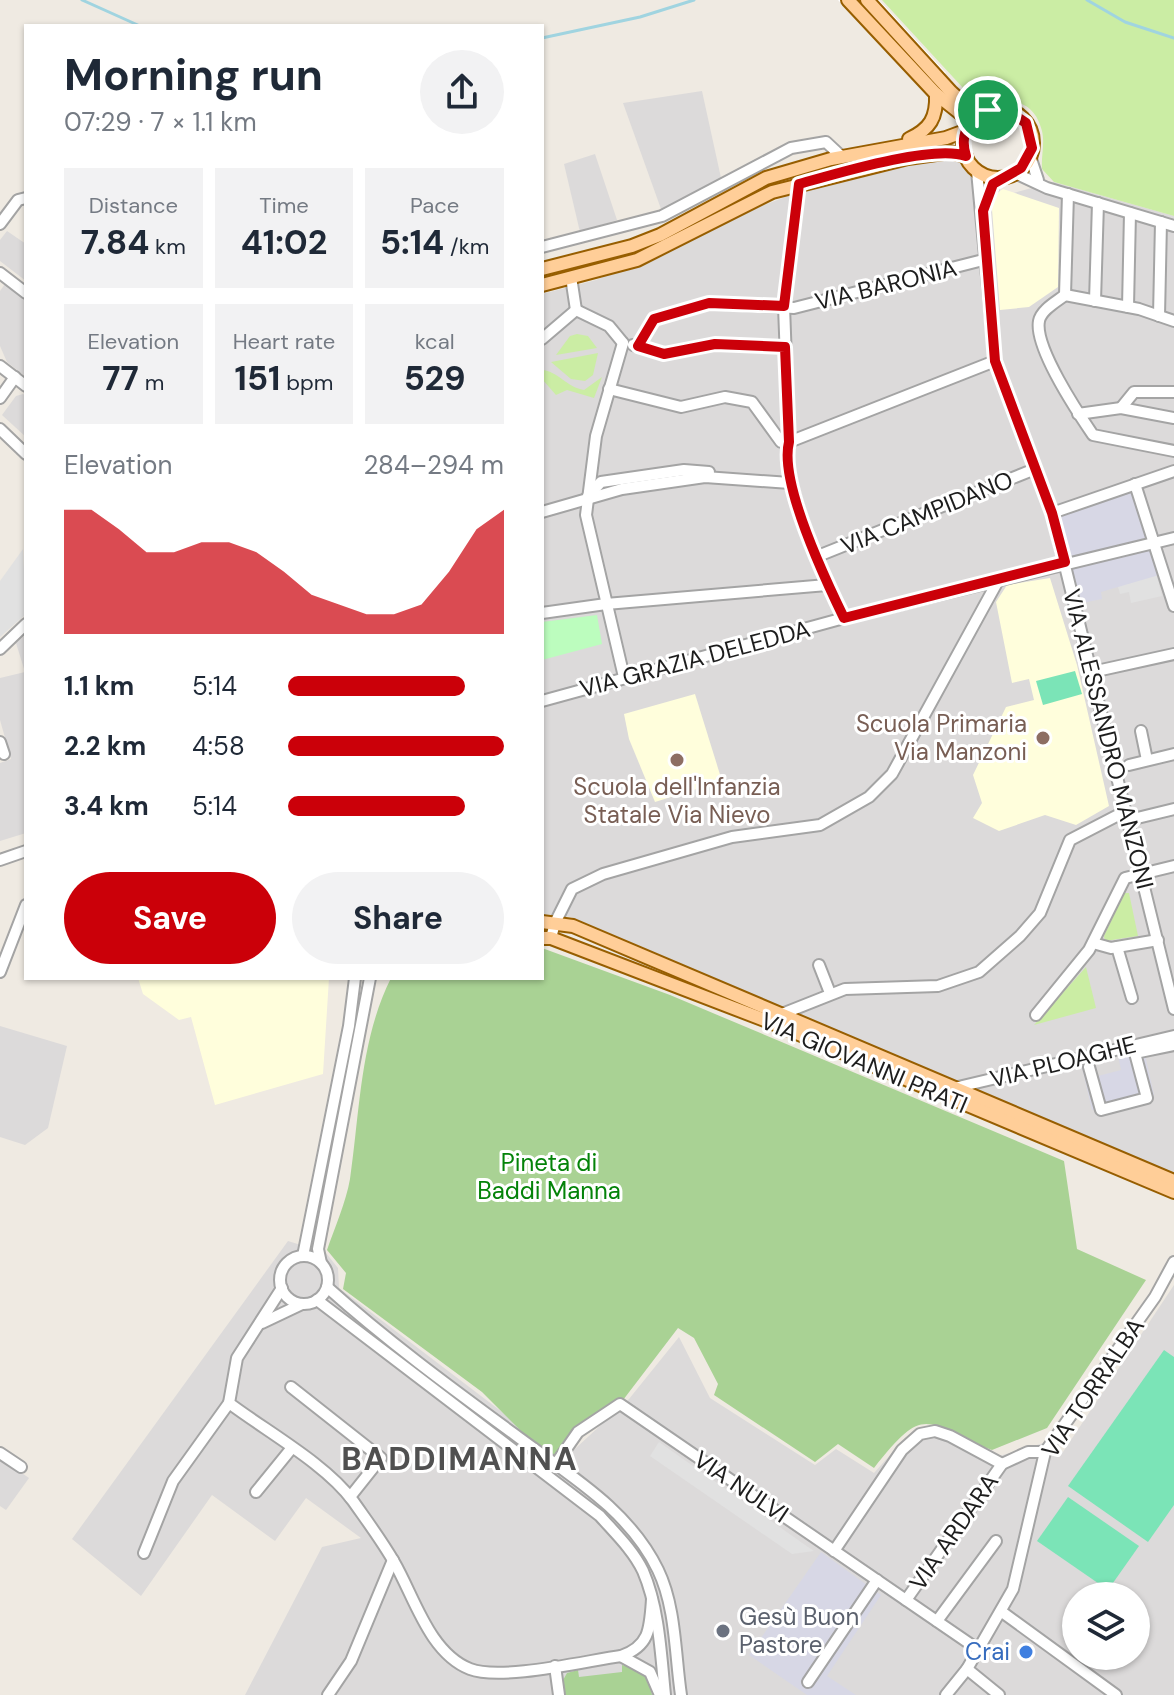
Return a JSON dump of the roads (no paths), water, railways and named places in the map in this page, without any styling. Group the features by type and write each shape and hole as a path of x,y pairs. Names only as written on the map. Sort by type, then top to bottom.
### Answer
{"main road":[{"path":"544,284 637,260 772,192 908,158 950,152 966,156 977,171 999,177 1015,173 1030,156 1032,139 1026,123 1005,109 988,110 962,102 935,87 848,0"},
{"path":"867,0 968,126 966,156"},
{"path":"895,146 929,127 936,108 935,87"},
{"path":"544,268 632,246 766,178 842,157 946,138 988,110"},
{"name":"VIA GIOVANNI PRATI","path":"548,922 573,926 951,1089 1174,1181"},
{"name":"VIA GIOVANNI PRATI","path":"547,938 775,1024 1174,1192"}],"street":[{"path":"544,246 662,216 791,148 826,142 842,157"},
{"path":"1030,156 1042,185"},
{"name":"VIA ALESSANDRO MANZONI","path":"977,171 995,361 1052,513 1174,1009"},
{"path":"1015,173 1068,194 1174,226"},
{"path":"983,211 989,190 999,177"},
{"path":"799,184 784,306 789,442 786,455 790,483 827,585 844,618"},
{"path":"1065,295 1068,194"},
{"path":"0,224 18,200 24,198"},
{"path":"1095,301 1098,203"},
{"path":"1128,307 1130,213"},
{"path":"1159,316 1161,222"},
{"name":"VIA BARONIA","path":"638,346 654,319 709,303 794,308 987,259"},
{"path":"0,273 24,291"},
{"path":"571,277 576,310"},
{"path":"1174,321 1128,307 1065,295 1044,311 1038,326 1050,364 1093,435 1174,451"},
{"path":"544,337 576,310"},
{"path":"576,310 609,326 623,343 664,354 715,344 785,347"},
{"path":"623,343 596,436 586,515 624,677"},
{"path":"609,389 681,407 725,397 752,402 781,442 789,442 995,361"},
{"path":"0,366 24,384"},
{"path":"0,398 15,377"},
{"path":"1121,408 1134,392 1174,392"},
{"path":"1078,414 1121,408 1174,418"},
{"path":"0,429 24,452"},
{"name":"VIA CAMPIDANO","path":"818,556 1035,469"},
{"path":"1052,513 1174,471"},
{"path":"544,511 587,497 705,477 790,483"},
{"path":"1135,484 1174,606"},
{"name":"VIA GRAZIA DELEDDA","path":"544,700 844,618 1174,538"},
{"path":"548,922 572,889 603,874 732,837 820,825 869,797 892,774 999,579"},
{"path":"544,613 606,604 827,585"},
{"path":"0,649 24,626"},
{"path":"1092,672 1174,654"},
{"path":"1141,731 1147,760"},
{"path":"0,742 4,754"},
{"path":"1129,765 1174,754"},
{"path":"782,1014 845,989 938,986 979,972 1020,936 1040,913 1070,840 1128,816 1174,809"},
{"path":"0,860 24,852"},
{"path":"1036,1015 1093,943 1125,878 1174,866"},
{"path":"0,972 24,910"},
{"name":"VIA GIOVANNI PRATI","path":"547,938 548,922"},
{"path":"1093,943 1105,948 1158,940"},
{"name":"VIA PLOAGHE","path":"1117,947 1132,998"},
{"path":"1162,956 1174,954"},
{"path":"819,965 830,993"},
{"path":"144,1553 179,1470 229,1403 237,1358 282,1288 285,1267 303,1256 349,1026 355,980"},
{"path":"261,1324 317,1300 327,1287 328,1274 321,1263 318,1249 370,980"},
{"name":"VIA PLOAGHE","path":"951,1089 1174,1036"},
{"path":"1089,1067 1101,1110 1147,1098 1135,1053 1174,1045"},
{"path":"303,1256 321,1263"},
{"name":"VIA TORRALBA","path":"946,1695 967,1669 976,1648 1002,1612 1013,1589 1045,1452 1155,1297 1174,1262"},
{"path":"327,1287 420,1364 608,1504 639,1536 659,1572 669,1603 681,1695"},
{"path":"282,1288 290,1299 302,1304"},
{"path":"317,1300 600,1516 642,1570 652,1599 663,1695"},
{"path":"291,1387 381,1458 350,1497"},
{"path":"229,1403 350,1497 393,1560 436,1641 454,1661 473,1670 501,1672 555,1666 636,1651 647,1640 652,1599"},
{"name":"VIA NULVI","path":"555,1465 578,1432 620,1404 976,1648"},
{"path":"834,1551 902,1450 920,1434 935,1431 950,1436 1002,1464 1028,1452 1045,1452"},
{"path":"256,1492 291,1449"},
{"path":"0,1453 21,1467"},
{"name":"VIA ARDARA","path":"906,1600 1002,1464"},
{"path":"937,1621 996,1541"},
{"path":"328,1695 351,1661 393,1560"},
{"path":"808,1682 877,1580"},
{"path":"1002,1612 1116,1695"},
{"path":"621,1656 650,1672 663,1695"},
{"path":"555,1666 559,1695"},
{"path":"967,1669 999,1695"}],"waterway":[{"path":"82,0 136,24"},
{"path":"544,38 640,17 694,0"},
{"path":"1087,0 1125,22 1174,38"}],"place":[{"name":"Scuola Primaria Via Manzoni","path":"1043,738"},
{"name":"Scuola dell'Infanzia Statale Via Nievo","path":"677,760"},
{"name":"Gesù Buon Pastore","path":"723,1631"},
{"name":"Crai","path":"1026,1652"}],"district":[{"name":"BADDIMANNA","path":"460,1459"}],"park label":[{"name":"Pineta di Baddi Manna","path":"549,1177"}]}
